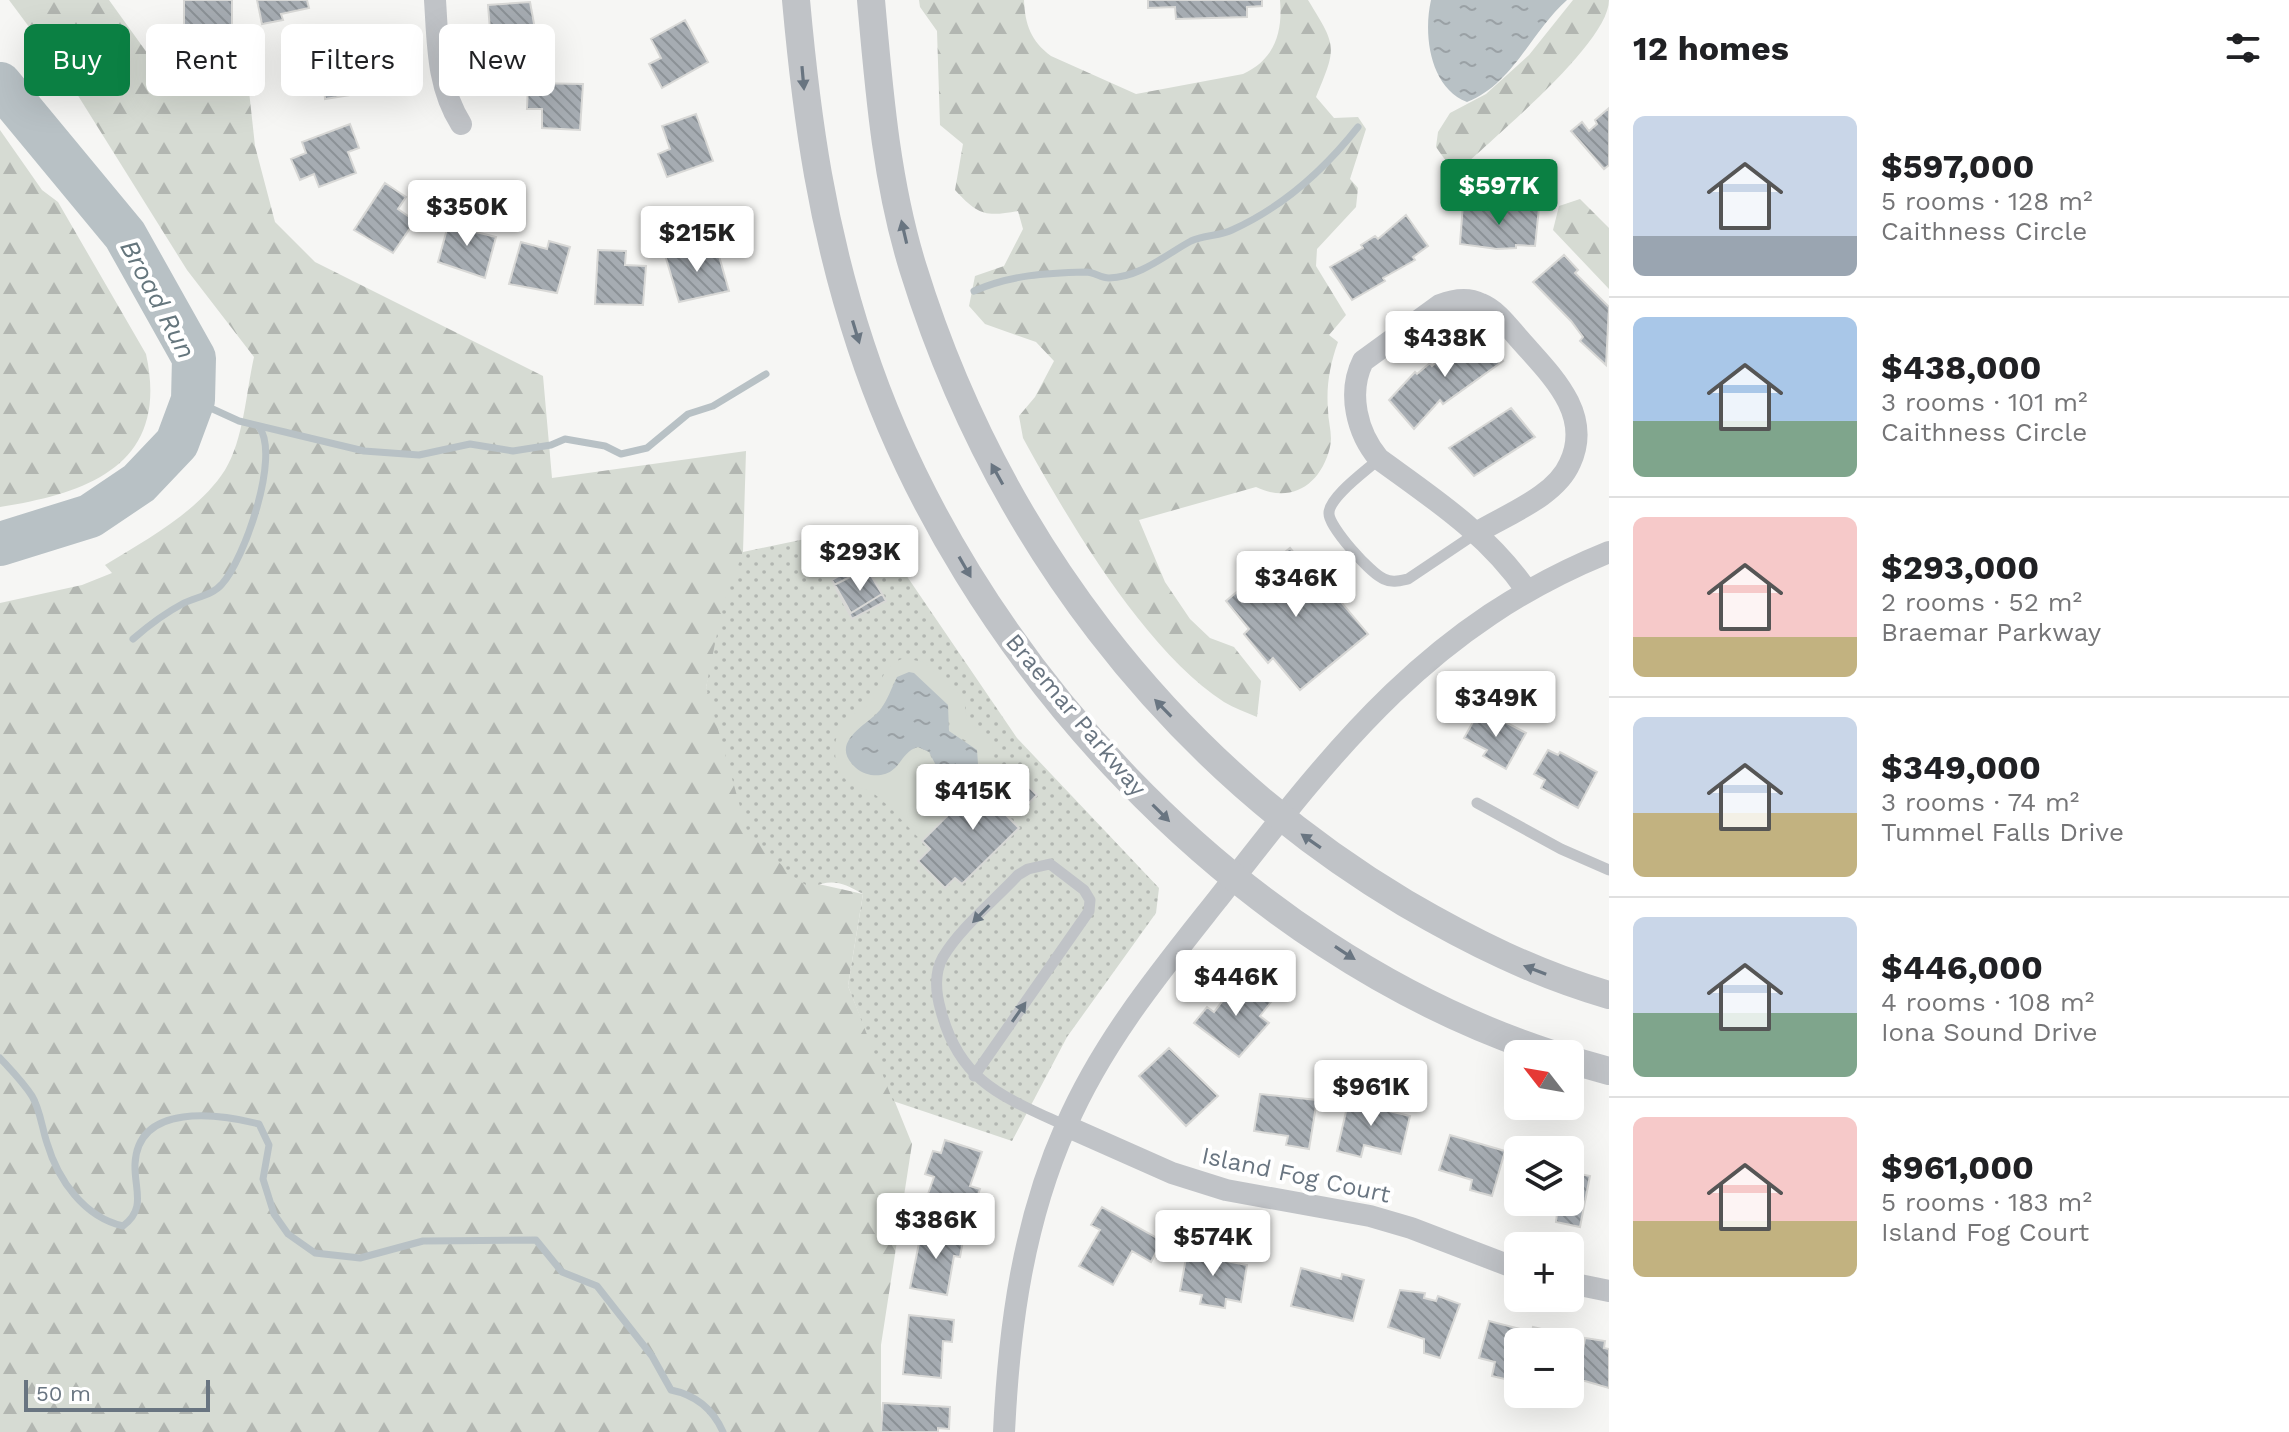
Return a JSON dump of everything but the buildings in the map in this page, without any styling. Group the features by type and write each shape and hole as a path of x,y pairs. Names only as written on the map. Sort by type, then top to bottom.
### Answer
{"street":[{"path":"435,0 442,82 449,105 461,124"},
{"name":"Braemar Parkway","path":"796,0 807,123 837,269 885,411 925,496 1002,628 1045,686 1123,775 1176,828 1234,877 1374,973 1520,1040"},
{"path":"871,0 879,98 908,248 932,323 981,445 1042,551 1092,624 1173,718 1242,787 1281,820 1371,882 1447,928 1526,968 1609,995"},
{"path":"1478,532 1548,490 1562,478 1575,451 1572,409 1562,388 1496,313 1469,300 1440,305 1363,361 1357,373 1358,425 1379,459 1478,532 1505,560 1527,591"},
{"path":"1004,1432 1014,1311 1038,1200 1066,1126 1098,1062 1130,1011 1351,733 1398,685 1450,641 1527,591 1609,552"},
{"path":"1584,1064 1609,1071"},
{"name":"Island Fog Court","path":"1066,1126 1172,1173 1226,1190 1370,1216 1411,1228 1504,1264"},
{"path":"1584,1286 1609,1291"}],"lane":[{"path":"1379,459 1336,498 1329,513 1331,525 1376,574 1395,582 1408,579 1478,532"},
{"path":"1477,803 1561,849 1609,870"},
{"path":"974,1076 1089,911 1090,900 1084,890 1050,864 1028,869 1018,875 942,959 936,979 943,1018 959,1057 974,1076 995,1093 1066,1126"}],"green space":[{"path":"9,0 109,0 126,24 27,24"},
{"path":"919,0 1024,0 1030,32 1051,56 1136,94 1243,74 1254,68 1269,53 1278,34 1280,0 1308,0 1329,38 1328,67 1316,97 1334,118 1358,117 1366,129 1350,179 1358,188 1356,207 1317,249 1316,266 1346,315 1329,335 1338,342 1328,384 1331,438 1326,460 1312,481 1292,492 1269,492 1256,487 1139,520 1165,582 1190,619 1210,638 1234,647 1261,681 1257,717 1224,702 1195,679 1138,618 1062,507 1023,438 1019,416 1035,397 1054,361 1036,342 985,324 969,306 975,276 1004,266 1023,229 1018,211 983,212 970,205 955,190 963,144 940,125 937,31 920,7"},
{"path":"1573,0 1609,0 1604,18 1591,40 1548,88 1462,168 1448,164 1436,147 1438,132 1450,113 1486,94 1529,55"},
{"path":"130,29 146,51 146,96 250,96 255,146 275,222 315,262 543,376 552,478 746,451 743,552 706,687 796,879 863,894 848,986 912,1144 881,1345 881,1432 0,1432 0,603 82,585 112,573 105,565 186,512 225,470 240,430 254,357 187,270 78,96 130,96"},
{"path":"0,130 42,190 58,202 146,354 150,391 146,422 134,447 116,466 93,481 65,493 0,507"},
{"path":"1580,199 1609,228 1609,289 1553,230 1559,206"},
{"path":"872,525 1017,738 1159,888 1156,913 1067,1037 1012,1141 893,1101 848,986 863,894 837,883 811,888 796,879 747,831 706,687 723,605 743,552"},
{"path":"904,658 923,662 964,699 967,720 991,741 992,746 994,774 984,773 981,788 977,785 922,841 880,798 871,791 854,786 845,778 835,755 840,730 849,717 874,698 884,674","holes":["894,683 950,715 949,731 968,742 971,775 960,780 935,767 929,752 918,747 910,751 894,769 881,775 868,774 857,767 849,756 860,725 880,710"]}],"water":[{"path":"1431,0 1567,0 1497,83 1467,102 1445,85 1432,59 1428,29"},
{"path":"914,673 948,705 949,731 977,750 978,764 966,778 942,777 929,752 918,747 908,752 890,772 881,775 863,772 848,759 848,742 880,710 897,677"}],"waterway":[{"name":"Broad Run","path":"0,84 125,235 194,358 193,400 177,443 139,483 90,516 0,544"},
{"path":"974,291 1001,281 1028,276 1086,272 1109,278 1142,270 1191,241 1227,232 1251,221 1285,199 1317,172 1358,127"},
{"path":"193,400 239,421 364,451 419,455 470,444 513,451 551,445 565,439 605,446 621,454 647,448 688,414 713,406 766,374"},
{"path":"133,639 177,607 214,591 231,572 249,531 263,483 265,441 259,427"},
{"path":"0,1058 35,1101 52,1157 74,1195 109,1221 123,1226 135,1212 138,1198 135,1164 140,1144 150,1130 165,1121 183,1117 223,1117 259,1124 269,1145 263,1179 274,1214 288,1234 315,1253 360,1258 423,1241 536,1240 562,1272 597,1286 652,1356 671,1390 703,1404 723,1432"}]}
